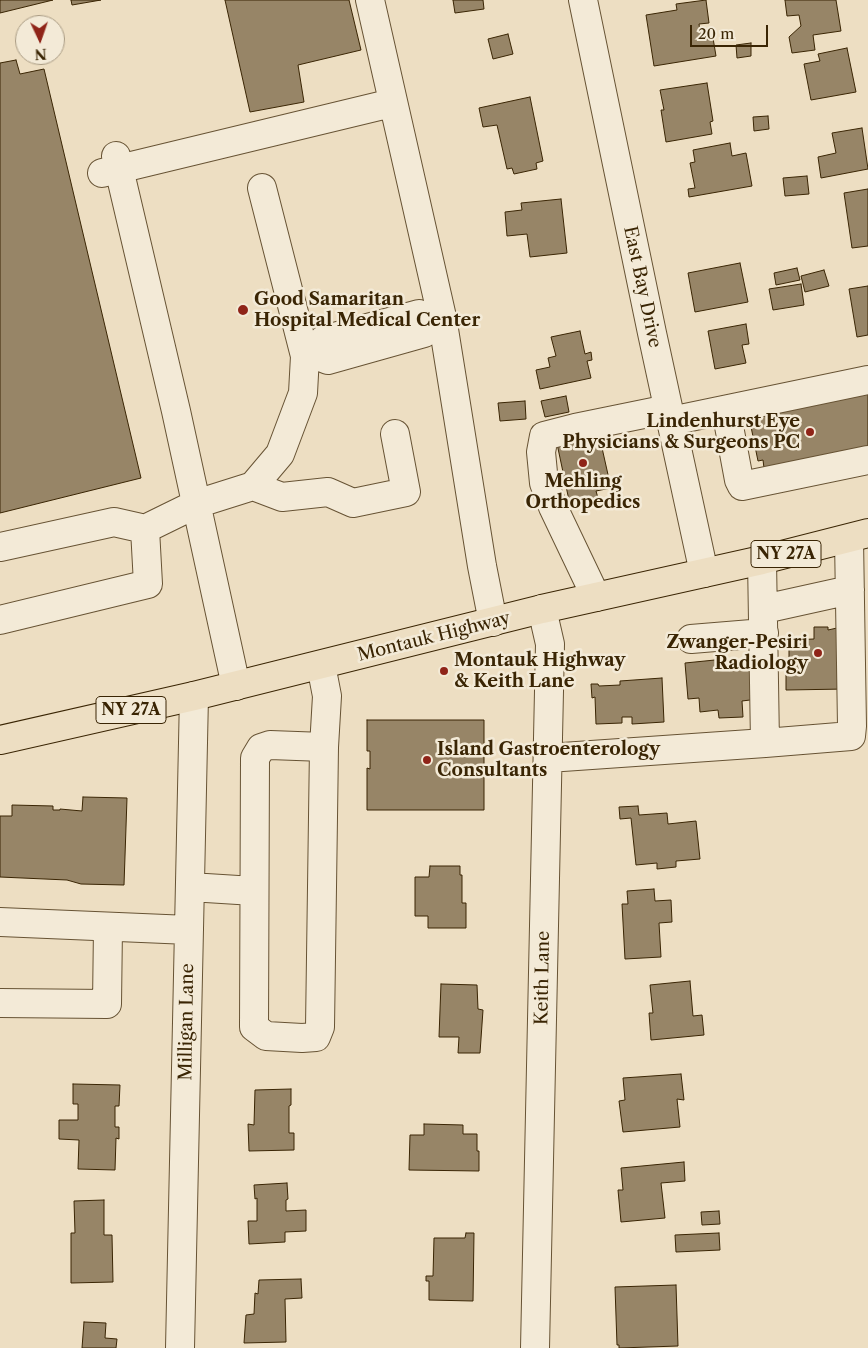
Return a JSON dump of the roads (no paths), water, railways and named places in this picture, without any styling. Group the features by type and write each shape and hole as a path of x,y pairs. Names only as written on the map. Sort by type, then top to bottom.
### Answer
{"main road":[{"name":"Montauk Highway","path":"0,740 236,686 542,609 762,560 859,536"}],"street":[{"path":"370,0 437,319 493,622"},
{"name":"East Bay Drive","path":"583,0 669,415 704,573"},
{"path":"236,686 196,504 112,166 392,103"},
{"path":"0,547 114,522 145,529 196,504 253,486 280,454 303,393 309,355 262,188"},
{"path":"309,355 322,340 419,314 437,319"},
{"path":"596,598 553,507 544,483 541,452 544,436 575,428 669,415 726,410 868,380"},
{"path":"726,410 739,480 742,486 868,460"},
{"path":"253,486 282,497 328,492 354,503 406,492 395,434"},
{"path":"0,620 148,584 145,529"},
{"path":"548,758 851,736 850,590 859,536"},
{"path":"762,560 766,743"},
{"path":"691,639 764,621 850,590"},
{"name":"Keith Lane","path":"535,1348 550,644 542,609"},
{"path":"322,665 327,696 324,747 320,1027 316,1037 266,1036 254,1027 255,758 261,748 270,745 324,747"},
{"name":"Milligan Lane","path":"180,1348 194,696"},
{"path":"190,888 254,891"},
{"path":"0,922 189,930"},
{"path":"0,1003 107,1004 108,927"}],"place":[{"name":"Good Samaritan Hospital Medical Center","path":"243,310"},
{"name":"Lindenhurst Eye Physicians & Surgeons PC","path":"810,432"},
{"name":"Mehling Orthopedics","path":"583,463"},
{"name":"Zwanger-Pesiri Radiology","path":"818,653"},
{"name":"Montauk Highway & Keith Lane","path":"444,671"},
{"name":"Island Gastroenterology Consultants","path":"427,760"}]}
